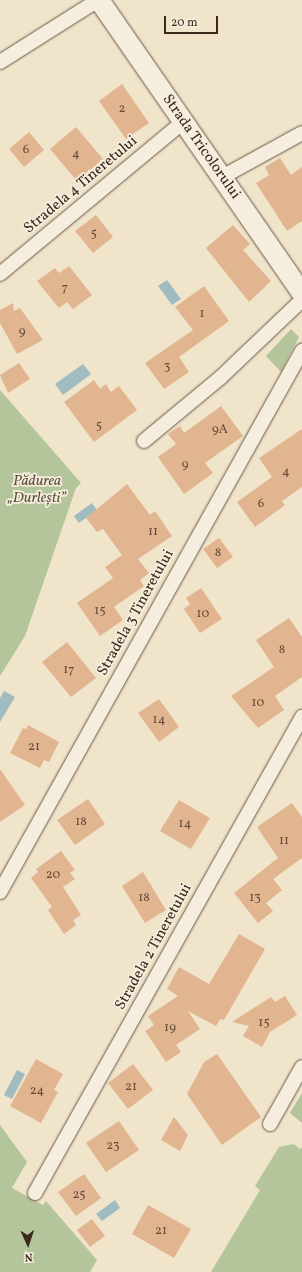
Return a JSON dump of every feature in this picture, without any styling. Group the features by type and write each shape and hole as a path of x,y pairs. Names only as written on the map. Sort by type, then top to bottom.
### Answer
{"street":[{"path":"0,62 99,0"},
{"name":"Strada Tricolorului","path":"99,0 302,293"},
{"name":"Stradela 4 Tineretului","path":"0,274 184,122"},
{"path":"222,177 302,133"},
{"path":"144,441 220,378 302,300"},
{"name":"Stradela 3 Tineretului","path":"0,892 302,351"},
{"name":"Stradela 2 Tineretului","path":"35,1193 302,716"},
{"path":"270,1124 302,1067"}],"green space":[{"path":"291,329 299,337 281,372 266,356"},
{"name":"Pădurea „Durlești”","path":"0,390 81,483 76,488 25,636 0,676"},
{"path":"302,1093 302,1123 290,1113"},
{"path":"0,1125 27,1162 12,1188 43,1205 46,1201 97,1260 90,1272 0,1272"},
{"path":"294,1144 300,1149 302,1147 302,1272 211,1272 260,1190 255,1186 279,1147"}],"water":[{"path":"167,280 181,299 172,305 158,286"},
{"path":"83,364 91,374 63,395 55,384"},
{"path":"92,503 97,510 79,523 74,516"},
{"path":"4,691 15,697 0,722 0,698"},
{"path":"17,1070 25,1074 12,1099 4,1095"},
{"path":"115,1200 120,1208 102,1221 96,1214"}],"building":[{"path":"122,84 149,123 126,139 99,101"},
{"path":"76,127 103,159 77,181 50,149"},
{"path":"29,132 44,150 24,167 9,149"},
{"path":"280,158 291,175 302,167 302,221 287,231 256,183 269,175 265,167"},
{"path":"96,215 113,237 93,253 75,231"},
{"path":"233,225 250,244 243,250 271,281 249,302 206,248"},
{"path":"69,266 92,295 73,309 67,302 59,308 37,281 55,268 59,273"},
{"path":"204,286 229,321 179,357 189,372 164,389 145,363 193,330 175,307"},
{"path":"13,303 14,311 20,308 43,340 17,354 0,323 0,310"},
{"path":"19,363 30,379 8,393 0,375"},
{"path":"94,380 100,389 106,384 111,392 119,386 137,410 94,442 64,402"},
{"path":"221,406 243,436 205,463 213,473 184,494 158,457 176,444 168,434 180,426 184,433"},
{"path":"302,429 302,487 282,501 285,505 255,527 237,502 272,477 259,458"},
{"path":"127,484 150,515 155,511 172,536 138,559 149,573 140,580 144,586 114,607 123,620 100,636 77,603 113,578 105,567 122,555 103,529 97,532 86,518"},
{"path":"219,538 233,557 217,568 203,549"},
{"path":"201,588 222,619 200,633 184,609 190,604 186,598"},
{"path":"289,618 302,637 302,677 275,696 284,710 258,728 231,696 274,667 256,640"},
{"path":"67,642 96,678 71,697 42,662"},
{"path":"159,699 179,727 159,742 138,713"},
{"path":"28,725 59,742 49,762 44,760 40,768 10,753 23,728 26,729"},
{"path":"0,769 25,805 0,822"},
{"path":"88,799 105,824 75,845 57,820"},
{"path":"179,800 210,818 191,849 160,831"},
{"path":"292,803 302,817 302,858 273,879 282,890 266,903 273,911 258,923 234,893 278,858 257,827"},
{"path":"61,851 75,870 70,873 75,879 63,887 81,915 73,920 76,925 64,934 48,910 52,907 31,878 38,872 36,869"},
{"path":"143,872 166,910 145,923 122,886"},
{"path":"239,934 265,949 224,1020 220,1019 216,1026 188,1011 200,1029 176,1045 181,1052 166,1062 145,1031 154,1025 148,1016 178,996 167,989 179,967 209,984"},
{"path":"285,996 297,1015 270,1032 262,1047 243,1036 249,1026 232,1022 271,997 275,1002"},
{"path":"217,1054 261,1117 222,1145 187,1094 204,1062"},
{"path":"36,1059 63,1074 54,1090 58,1092 41,1123 10,1106"},
{"path":"133,1064 153,1090 128,1109 108,1083"},
{"path":"174,1117 188,1135 180,1151 161,1140"},
{"path":"119,1121 139,1150 106,1172 86,1143"},
{"path":"84,1174 101,1198 76,1216 58,1192"},
{"path":"148,1205 191,1229 174,1258 132,1234"},
{"path":"92,1219 105,1236 90,1247 77,1230"}]}
